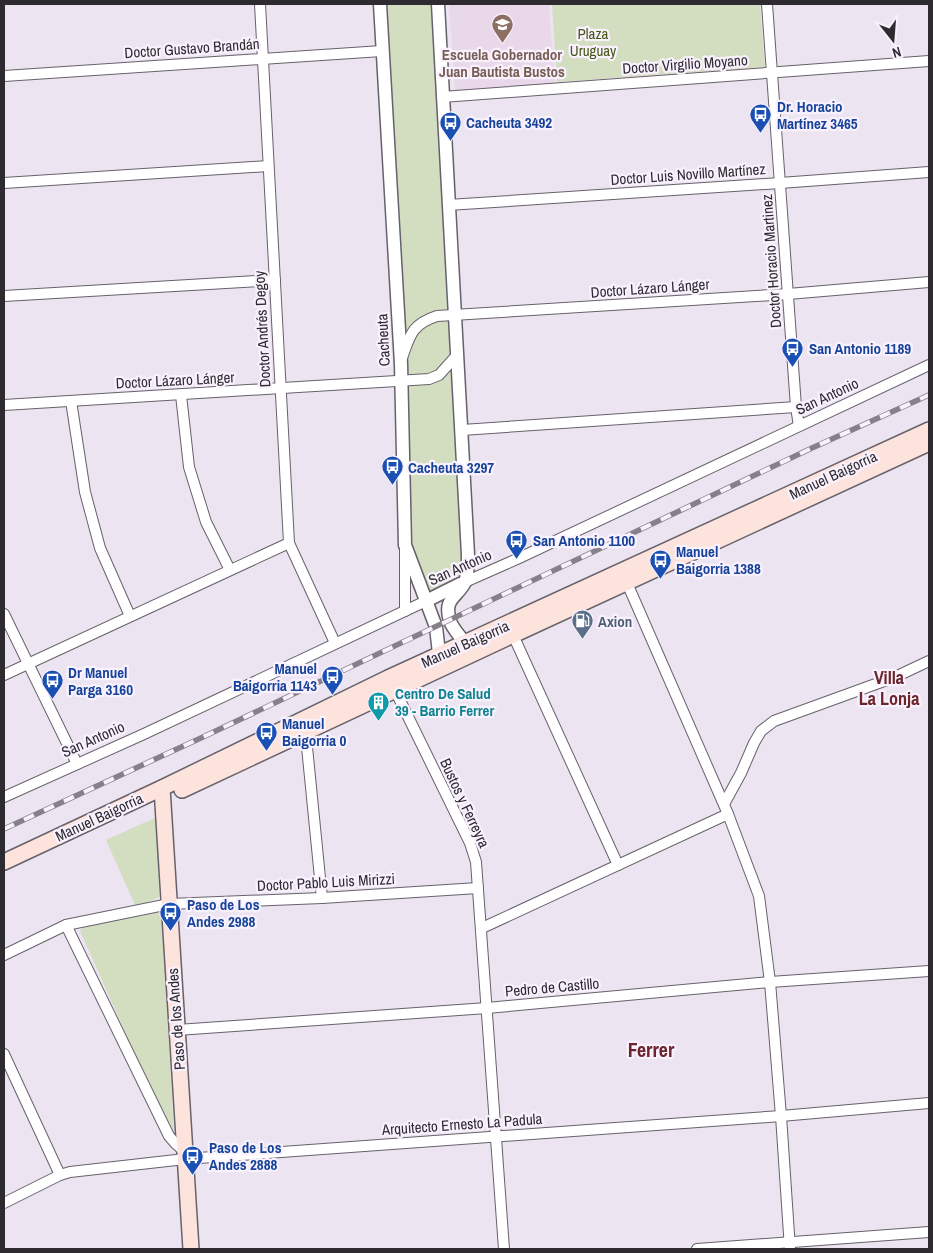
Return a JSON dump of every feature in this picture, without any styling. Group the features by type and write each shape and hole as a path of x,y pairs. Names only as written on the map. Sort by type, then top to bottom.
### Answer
{"main road":[{"name":"Manuel Baigorria","path":"4,873 305,725 929,430"},
{"name":"Manuel Baigorria","path":"468,649 513,635 929,443"},
{"name":"Manuel Baigorria","path":"4,862 162,794"},
{"name":"Paso de los Andes","path":"162,794 190,1249"}],"street":[{"name":"Doctor Andrés Degoy","path":"260,4 289,543 335,643"},
{"name":"Cacheuta","path":"380,4 401,381 405,545 436,627 441,662"},
{"path":"438,4 468,554 465,582 453,596 448,608 451,623 468,649"},
{"name":"Doctor Horacio Martinez","path":"767,4 796,407 799,426"},
{"name":"Doctor Gustavo Brandán","path":"4,76 382,51"},
{"name":"Doctor Virgilio Moyano","path":"442,97 929,61"},
{"path":"4,183 268,166"},
{"name":"Doctor Luis Novillo Martínez","path":"448,205 929,172"},
{"path":"4,296 275,280"},
{"name":"Doctor Lázaro Lánger","path":"400,364 416,326 437,316 788,294 929,282"},
{"name":"Doctor Lázaro Lánger","path":"4,405 429,379 434,377 457,355"},
{"name":"San Antonio","path":"4,797 465,582 517,560 929,365"},
{"path":"182,395 189,467 206,522 230,570"},
{"path":"72,401 85,492 100,548 130,616"},
{"path":"462,430 796,407"},
{"path":"4,675 289,543"},
{"path":"405,545 405,611"},
{"path":"627,583 726,809 759,896 770,982 789,1246"},
{"path":"4,614 76,764"},
{"path":"513,635 618,865"},
{"path":"482,928 618,865 726,809 754,743 761,731 774,722 895,677 929,661"},
{"name":"Bustos y Ferreyra","path":"392,684 470,843 476,862 504,1249"},
{"path":"305,725 322,898"},
{"name":"Doctor Pablo Luis Mirizzi","path":"4,955 66,925 169,904 322,898 478,888"},
{"path":"66,925 169,1136 185,1156"},
{"name":"Pedro de Castillo","path":"177,1030 487,1008 770,982 929,971"},
{"path":"4,1054 60,1175"},
{"name":"Arquitecto Ernesto La Padula","path":"4,1202 70,1172 185,1156 781,1116 929,1103"},
{"path":"697,1249 789,1246 929,1232"}],"shaded area":[{"name":"Escuela Gobernador Juan Bautista Bustos","path":"449,4 549,4 555,83 455,91"}],"green space":[{"path":"380,4 438,4 465,582 426,601 409,558"},
{"name":"Plaza Uruguay","path":"552,4 760,4 765,67 557,82"},
{"path":"157,817 159,897 136,907 106,840"},
{"path":"161,912 174,1132 130,1043 80,931 84,926"}],"railway":[{"path":"4,829 203,737 812,448 929,395"}],"place":[{"name":"Escuela Gobernador Juan Bautista Bustos","path":"502,44"},
{"name":"Dr. Horacio Martínez 3465","path":"761,134"},
{"name":"Cacheuta 3492","path":"450,141"},
{"name":"San Antonio 1189","path":"793,367"},
{"name":"Cacheuta 3297","path":"392,486"},
{"name":"San Antonio 1100","path":"517,559"},
{"name":"Manuel Baigorria 1388","path":"660,579"},
{"name":"Axion","path":"582,640"},
{"name":"Manuel Baigorria 1143","path":"333,696"},
{"name":"Dr Manuel Parga 3160","path":"52,700"},
{"name":"Centro De Salud 39 - Barrio Ferrer","path":"379,721"},
{"name":"Manuel Baigorria 0","path":"266,751"},
{"name":"Paso de Los Andes 2988","path":"171,932"},
{"name":"Paso de Los Andes 2888","path":"193,1175"}],"district":[{"name":"Villa La Lonja","path":"889,688"},
{"name":"Ferrer","path":"651,1049"}]}
